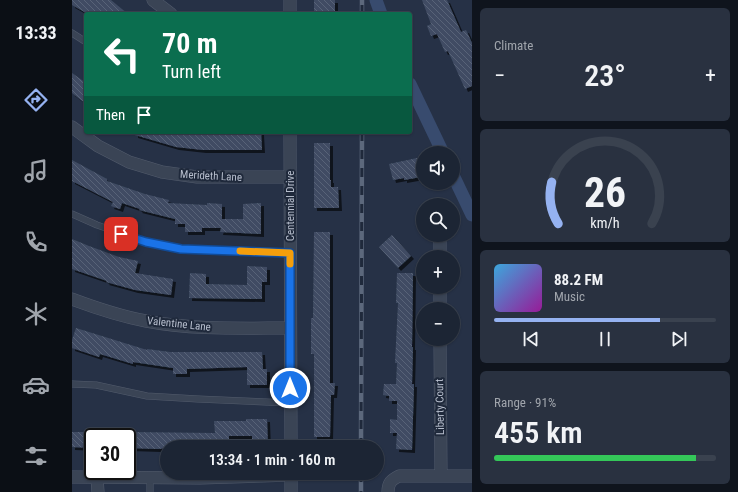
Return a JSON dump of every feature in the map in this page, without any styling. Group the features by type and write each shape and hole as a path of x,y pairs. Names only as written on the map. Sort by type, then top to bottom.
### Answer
{"street":[{"path":"153,0 168,12"},
{"path":"290,0 290,12"},
{"name":"Merideth Lane","path":"72,127 98,146 129,162 162,172 197,178 290,178"},
{"name":"Centennial Drive","path":"290,134 291,440"},
{"name":"Valentine Lane","path":"72,299 103,310 147,321 203,328 290,328"},
{"name":"Liberty Court","path":"440,346 441,476"},
{"path":"389,486 399,476 472,476"},
{"path":"72,477 84,477"},
{"path":"136,478 160,478"},
{"path":"98,480 98,492"},
{"path":"291,480 291,492"}],"lane":[{"path":"72,33 84,41"},
{"path":"72,214 96,225 146,242 181,249 290,253"},
{"path":"72,384 96,384 147,396 290,403"},
{"path":"150,478 150,492"}],"building":[{"path":"72,0 111,0 126,12 84,12 72,5"},
{"path":"314,0 335,0 335,12 314,12"},
{"path":"422,0 447,0 461,32 466,30 472,43 472,86 465,89 448,51 445,52 437,34 431,36 427,26 431,24"},
{"path":"72,73 84,82 84,102 72,93"},
{"path":"261,134 262,150 203,150 176,147 135,135"},
{"path":"314,143 330,143 330,180 331,187 338,187 339,208 314,208"},
{"path":"416,158 416,178 393,180 389,164"},
{"path":"72,160 107,179 107,181 145,194 169,200 168,203 207,205 207,203 222,204 222,219 243,219 243,204 261,203 261,234 220,232 221,228 202,228 202,232 185,232 185,224 175,224 175,219 139,210 140,209 122,203 120,209 111,206 113,202 72,181"},
{"path":"314,232 330,232 330,383 335,383 334,395 331,395 330,437 314,437 314,354 311,354 311,318 313,318"},
{"path":"392,235 411,256 398,268 379,247"},
{"path":"72,239 119,257 138,261 135,273 173,279 171,295 135,290 106,282 107,281 72,269"},
{"path":"247,266 267,267 267,282 262,282 262,299 189,298 190,273 206,274 206,284 247,285"},
{"path":"397,273 413,273 412,384 414,384 412,450 396,449 397,433 390,433 390,419 397,420 397,401 389,401 389,396 383,395 384,384 396,384 397,363 395,363 398,303 396,303"},
{"path":"76,328 147,350 170,352 262,352 263,369 267,369 267,385 247,385 247,367 187,369 187,374 173,374 173,368 133,362 133,364 100,354 99,357 72,348 72,340"},
{"path":"246,419 267,419 268,440 252,440 252,436 229,436 229,440 160,440 160,449 136,448 136,432 215,433 214,421 246,421"},
{"path":"72,432 84,432 84,448 72,447"}],"waterway":[{"path":"376,0 380,12"},
{"path":"412,88 440,146"},
{"path":"460,190 472,215"}],"railway":[{"path":"362,0 362,12"},
{"path":"361,440 362,134"},
{"path":"361,480 361,492"}],"slow traffic":[{"path":"240,251 290,253 290,264"}],"route":[{"path":"121,234 146,242 181,249 290,253 290,388"}]}
